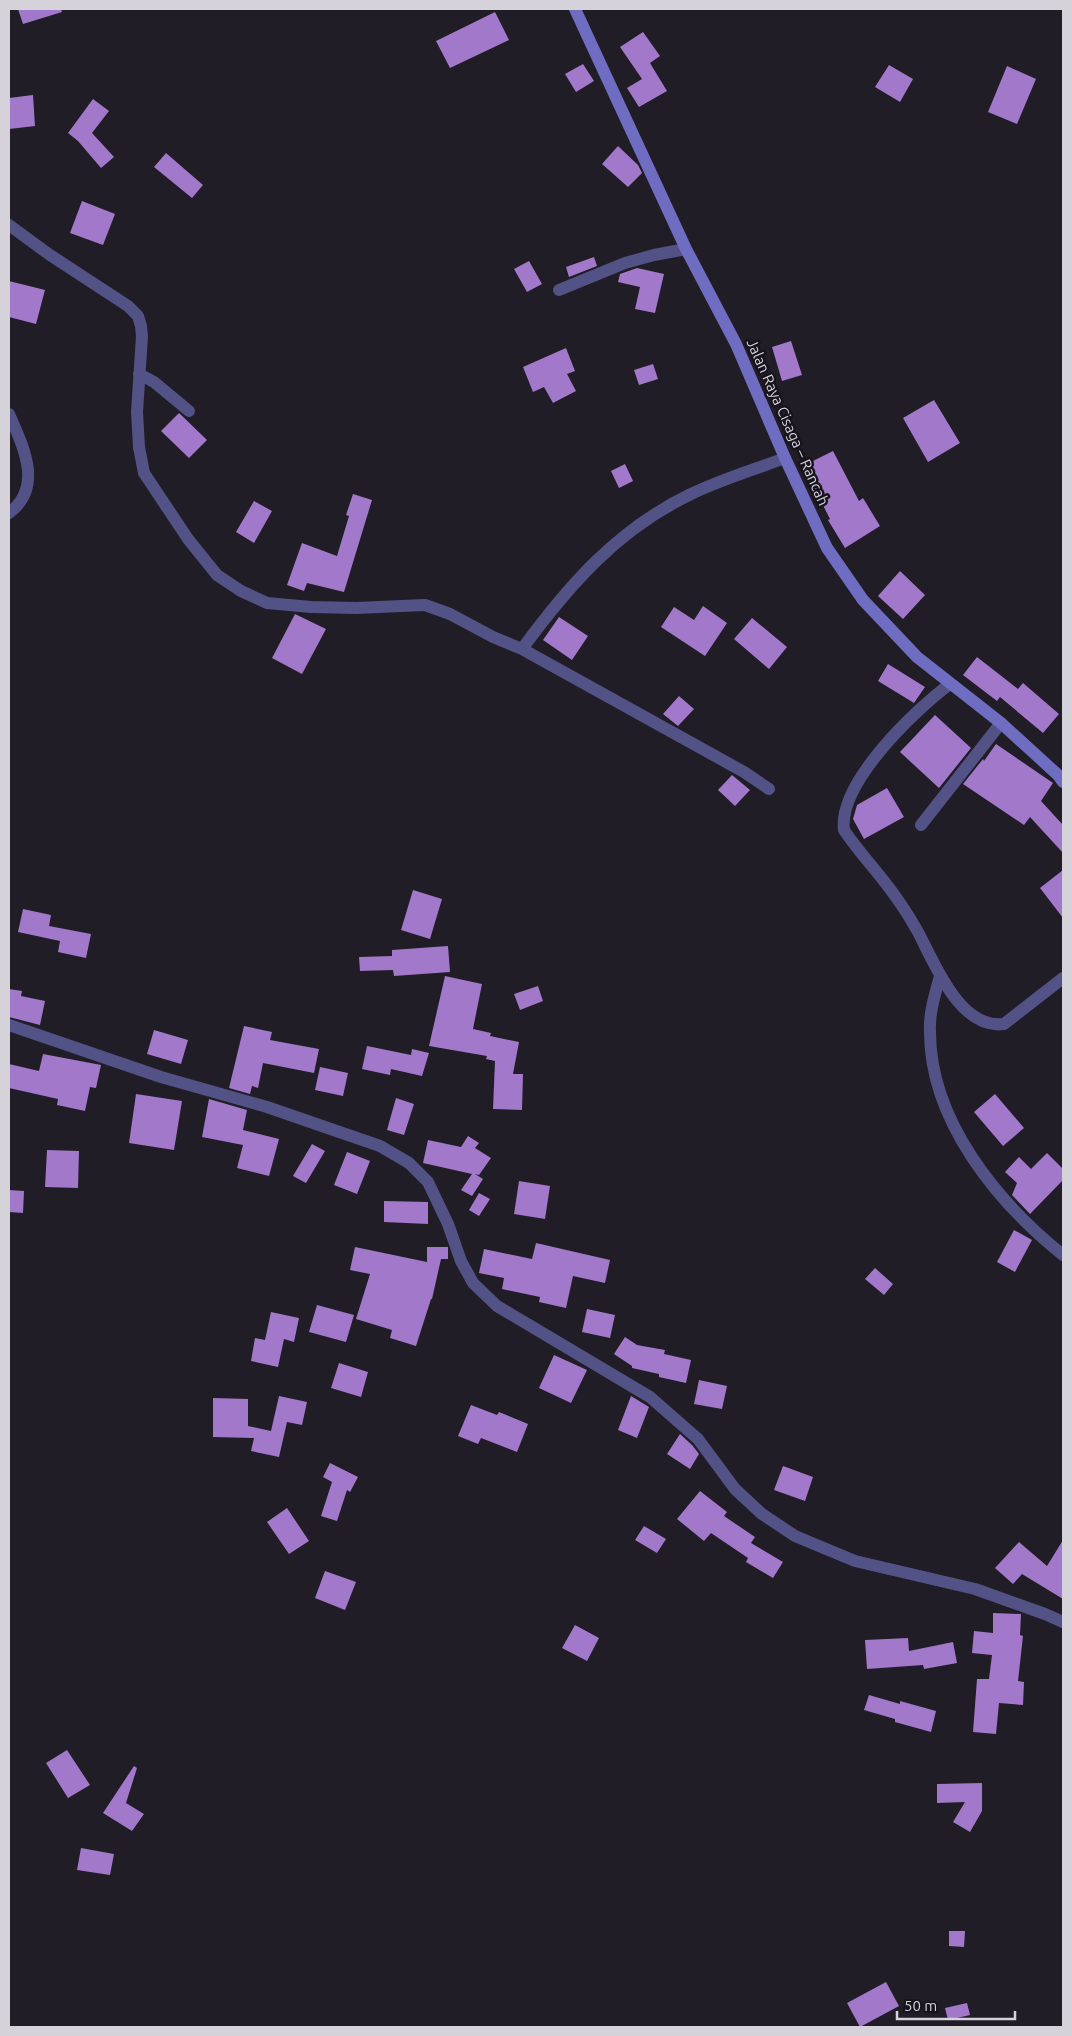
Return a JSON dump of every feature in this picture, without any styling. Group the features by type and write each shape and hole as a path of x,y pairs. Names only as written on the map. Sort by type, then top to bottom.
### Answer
{"main road":[{"name":"Jalan Raya Cisaga – Rancah","path":"575,9 686,249 736,344 785,458 827,548 863,600 916,657 1001,723 1058,775 1063,782"}],"street":[{"path":"9,225 50,255 116,297 138,316 142,336 138,374 138,447 144,473 183,532 217,574 241,592 267,603 312,607 430,607 450,614 493,637 522,649 744,772 769,789"},
{"path":"558,290 625,263 686,249"},
{"path":"138,374 154,382 189,411"},
{"path":"9,414 25,451 28,465 24,495 16,508 9,513"},
{"path":"522,649 551,609 584,572 622,536 652,515 689,494 785,458"},
{"path":"950,684 892,736 864,774 846,805 842,819 844,830 879,874 917,930 940,976 967,1011 983,1022 994,1025 1004,1024 1063,978"},
{"path":"921,825 1001,723"},
{"path":"940,976 933,1000 930,1032 933,1064 941,1095 952,1122 969,1154 992,1183 1038,1235 1063,1255"},
{"path":"9,1025 161,1077 267,1107 388,1150 410,1163 428,1182 448,1224 461,1261 473,1283 497,1306 650,1397 698,1439 735,1489 762,1514 795,1536 855,1561 975,1589 1063,1622"}],"building":[{"path":"18,9 61,9 62,12 23,24"},
{"path":"495,12 509,40 450,68 436,41"},
{"path":"643,32 660,56 650,63 667,91 639,107 627,88 642,79 620,47"},
{"path":"583,64 594,81 576,92 565,74"},
{"path":"889,65 913,79 900,102 875,87"},
{"path":"1007,66 1036,79 1017,124 988,112"},
{"path":"33,95 35,126 9,129 9,98"},
{"path":"93,99 109,111 92,133 114,157 101,168 78,141 68,133"},
{"path":"618,146 638,165 642,173 628,187 602,164"},
{"path":"166,153 203,185 192,198 154,167"},
{"path":"82,201 115,214 103,245 70,233"},
{"path":"594,257 597,266 569,277 566,267"},
{"path":"529,261 542,284 527,292 514,269"},
{"path":"637,268 664,274 655,313 635,309 640,287 618,282 620,274"},
{"path":"9,281 45,290 36,324 9,317"},
{"path":"791,341 802,375 782,381 772,347"},
{"path":"566,348 575,371 567,374 576,391 553,403 544,387 533,392 523,367"},
{"path":"653,364 658,379 639,385 634,370"},
{"path":"934,400 960,443 928,462 903,418"},
{"path":"179,413 207,440 189,458 161,431"},
{"path":"833,451 859,501 863,498 880,526 845,548 828,520 830,519 803,466"},
{"path":"625,464 633,481 619,488 611,471"},
{"path":"353,494 372,500 344,592 307,583 304,591 287,585 302,543 337,556 349,516 346,515"},
{"path":"254,501 272,511 254,543 236,532"},
{"path":"900,571 925,595 903,619 878,596"},
{"path":"703,606 727,623 705,656 661,627 674,607 694,620"},
{"path":"295,614 326,629 302,674 272,658"},
{"path":"559,617 588,636 572,660 543,640"},
{"path":"752,618 787,647 769,669 734,639"},
{"path":"977,657 1018,689 1023,683 1059,714 1043,733 1000,697 997,701 963,675"},
{"path":"888,664 925,687 914,703 878,681"},
{"path":"679,696 694,709 678,726 663,714"},
{"path":"935,715 971,748 939,788 900,752"},
{"path":"996,744 1053,783 1041,801 1063,825 1063,853 1030,817 1024,825 963,784 983,759 984,761"},
{"path":"732,775 750,790 735,806 718,790"},
{"path":"887,788 904,817 864,839 853,819 857,805"},
{"path":"1063,870 1063,918 1040,888"},
{"path":"413,890 442,899 430,939 401,930"},
{"path":"23,909 51,915 49,926 91,934 86,958 58,952 60,941 18,932"},
{"path":"448,946 450,972 394,976 393,970 360,971 359,957 392,956 392,950"},
{"path":"445,976 482,984 473,1029 491,1033 490,1036 519,1042 513,1074 523,1074 522,1110 493,1109 495,1061 486,1059 487,1056 429,1046"},
{"path":"538,986 543,1001 520,1010 514,994"},
{"path":"9,989 22,991 21,996 45,1001 40,1025 9,1017"},
{"path":"244,1026 272,1032 270,1040 319,1049 314,1073 263,1063 258,1088 252,1086 250,1094 229,1088"},
{"path":"154,1030 188,1040 181,1064 147,1054"},
{"path":"367,1046 411,1055 412,1049 429,1053 422,1076 391,1069 390,1075 362,1069"},
{"path":"43,1054 101,1065 96,1088 90,1087 85,1111 57,1105 58,1099 9,1088 9,1064 39,1071"},
{"path":"320,1067 348,1073 343,1096 315,1090"},
{"path":"136,1094 182,1101 174,1150 129,1143"},
{"path":"995,1094 1024,1128 1003,1146 974,1112"},
{"path":"396,1098 414,1104 404,1135 387,1130"},
{"path":"209,1099 247,1110 243,1130 279,1139 269,1176 237,1168 243,1145 202,1137"},
{"path":"468,1136 479,1143 475,1148 491,1158 479,1175 475,1174 483,1179 472,1196 461,1190 472,1174 423,1163 428,1140 461,1147"},
{"path":"312,1144 325,1151 306,1183 293,1176"},
{"path":"47,1150 79,1151 78,1188 45,1187"},
{"path":"347,1152 370,1161 357,1194 334,1185"},
{"path":"1047,1153 1063,1169 1063,1180 1030,1214 1012,1195 1017,1183 1005,1172 1019,1157 1031,1169"},
{"path":"519,1181 550,1186 545,1219 514,1214"},
{"path":"9,1190 24,1191 23,1213 9,1212"},
{"path":"479,1193 490,1199 479,1216 469,1210"},
{"path":"384,1201 428,1202 428,1224 384,1222"},
{"path":"1014,1230 1032,1240 1015,1272 997,1262"},
{"path":"536,1243 610,1260 605,1283 573,1276 566,1308 539,1302 540,1297 502,1289 504,1278 479,1273 484,1249 532,1259"},
{"path":"355,1247 427,1262 427,1247 448,1247 448,1259 441,1259 432,1299 416,1346 390,1338 392,1330 356,1319 370,1274 350,1270"},
{"path":"875,1268 893,1284 884,1295 865,1279"},
{"path":"317,1305 354,1315 346,1342 309,1332"},
{"path":"587,1309 615,1315 610,1338 582,1332"},
{"path":"271,1312 299,1318 294,1342 284,1339 278,1367 251,1361 255,1338 265,1340"},
{"path":"625,1337 637,1345 665,1350 664,1354 691,1360 686,1383 632,1368 632,1366 614,1354"},
{"path":"554,1355 587,1370 571,1403 539,1388"},
{"path":"339,1363 368,1372 361,1397 331,1388"},
{"path":"699,1380 727,1386 722,1409 694,1404"},
{"path":"279,1396 307,1402 302,1425 287,1422 279,1457 251,1451 254,1438 213,1437 213,1398 248,1399 248,1426 271,1431"},
{"path":"631,1396 649,1407 637,1438 618,1430"},
{"path":"471,1405 497,1415 499,1412 528,1424 517,1452 481,1438 478,1444 458,1436"},
{"path":"680,1434 699,1454 690,1469 667,1454"},
{"path":"330,1463 358,1477 350,1492 347,1490 337,1521 321,1516 332,1482 323,1477"},
{"path":"783,1466 813,1477 805,1501 774,1490"},
{"path":"700,1491 727,1512 724,1516 755,1537 751,1543 783,1562 773,1578 746,1562 748,1558 711,1533 704,1541 677,1519"},
{"path":"287,1508 309,1541 289,1554 267,1522"},
{"path":"644,1526 666,1539 657,1553 635,1540"},
{"path":"1063,1540 1063,1599 1022,1574 1013,1584 995,1568 1019,1542 1047,1566"},
{"path":"325,1571 356,1582 345,1610 315,1598"},
{"path":"993,1613 1021,1614 1020,1635 1023,1636 1018,1681 1024,1682 1023,1705 999,1703 996,1734 973,1732 977,1679 989,1679 992,1655 972,1653 974,1631 993,1633"},
{"path":"575,1625 599,1638 587,1661 562,1648"},
{"path":"908,1638 909,1651 953,1642 957,1663 924,1669 923,1665 867,1669 865,1640"},
{"path":"869,1695 900,1704 900,1701 936,1711 931,1732 895,1722 895,1719 864,1710"},
{"path":"67,1750 90,1785 68,1798 46,1763"},
{"path":"134,1766 137,1768 126,1803 144,1814 132,1831 103,1813"},
{"path":"982,1783 982,1811 970,1832 953,1822 965,1802 937,1803 937,1784"},
{"path":"81,1848 114,1854 110,1875 77,1870"},
{"path":"949,1931 965,1931 964,1947 949,1946"},
{"path":"886,1982 899,2006 860,2027 847,2003"},
{"path":"967,2003 970,2015 948,2020 945,2008"}]}
